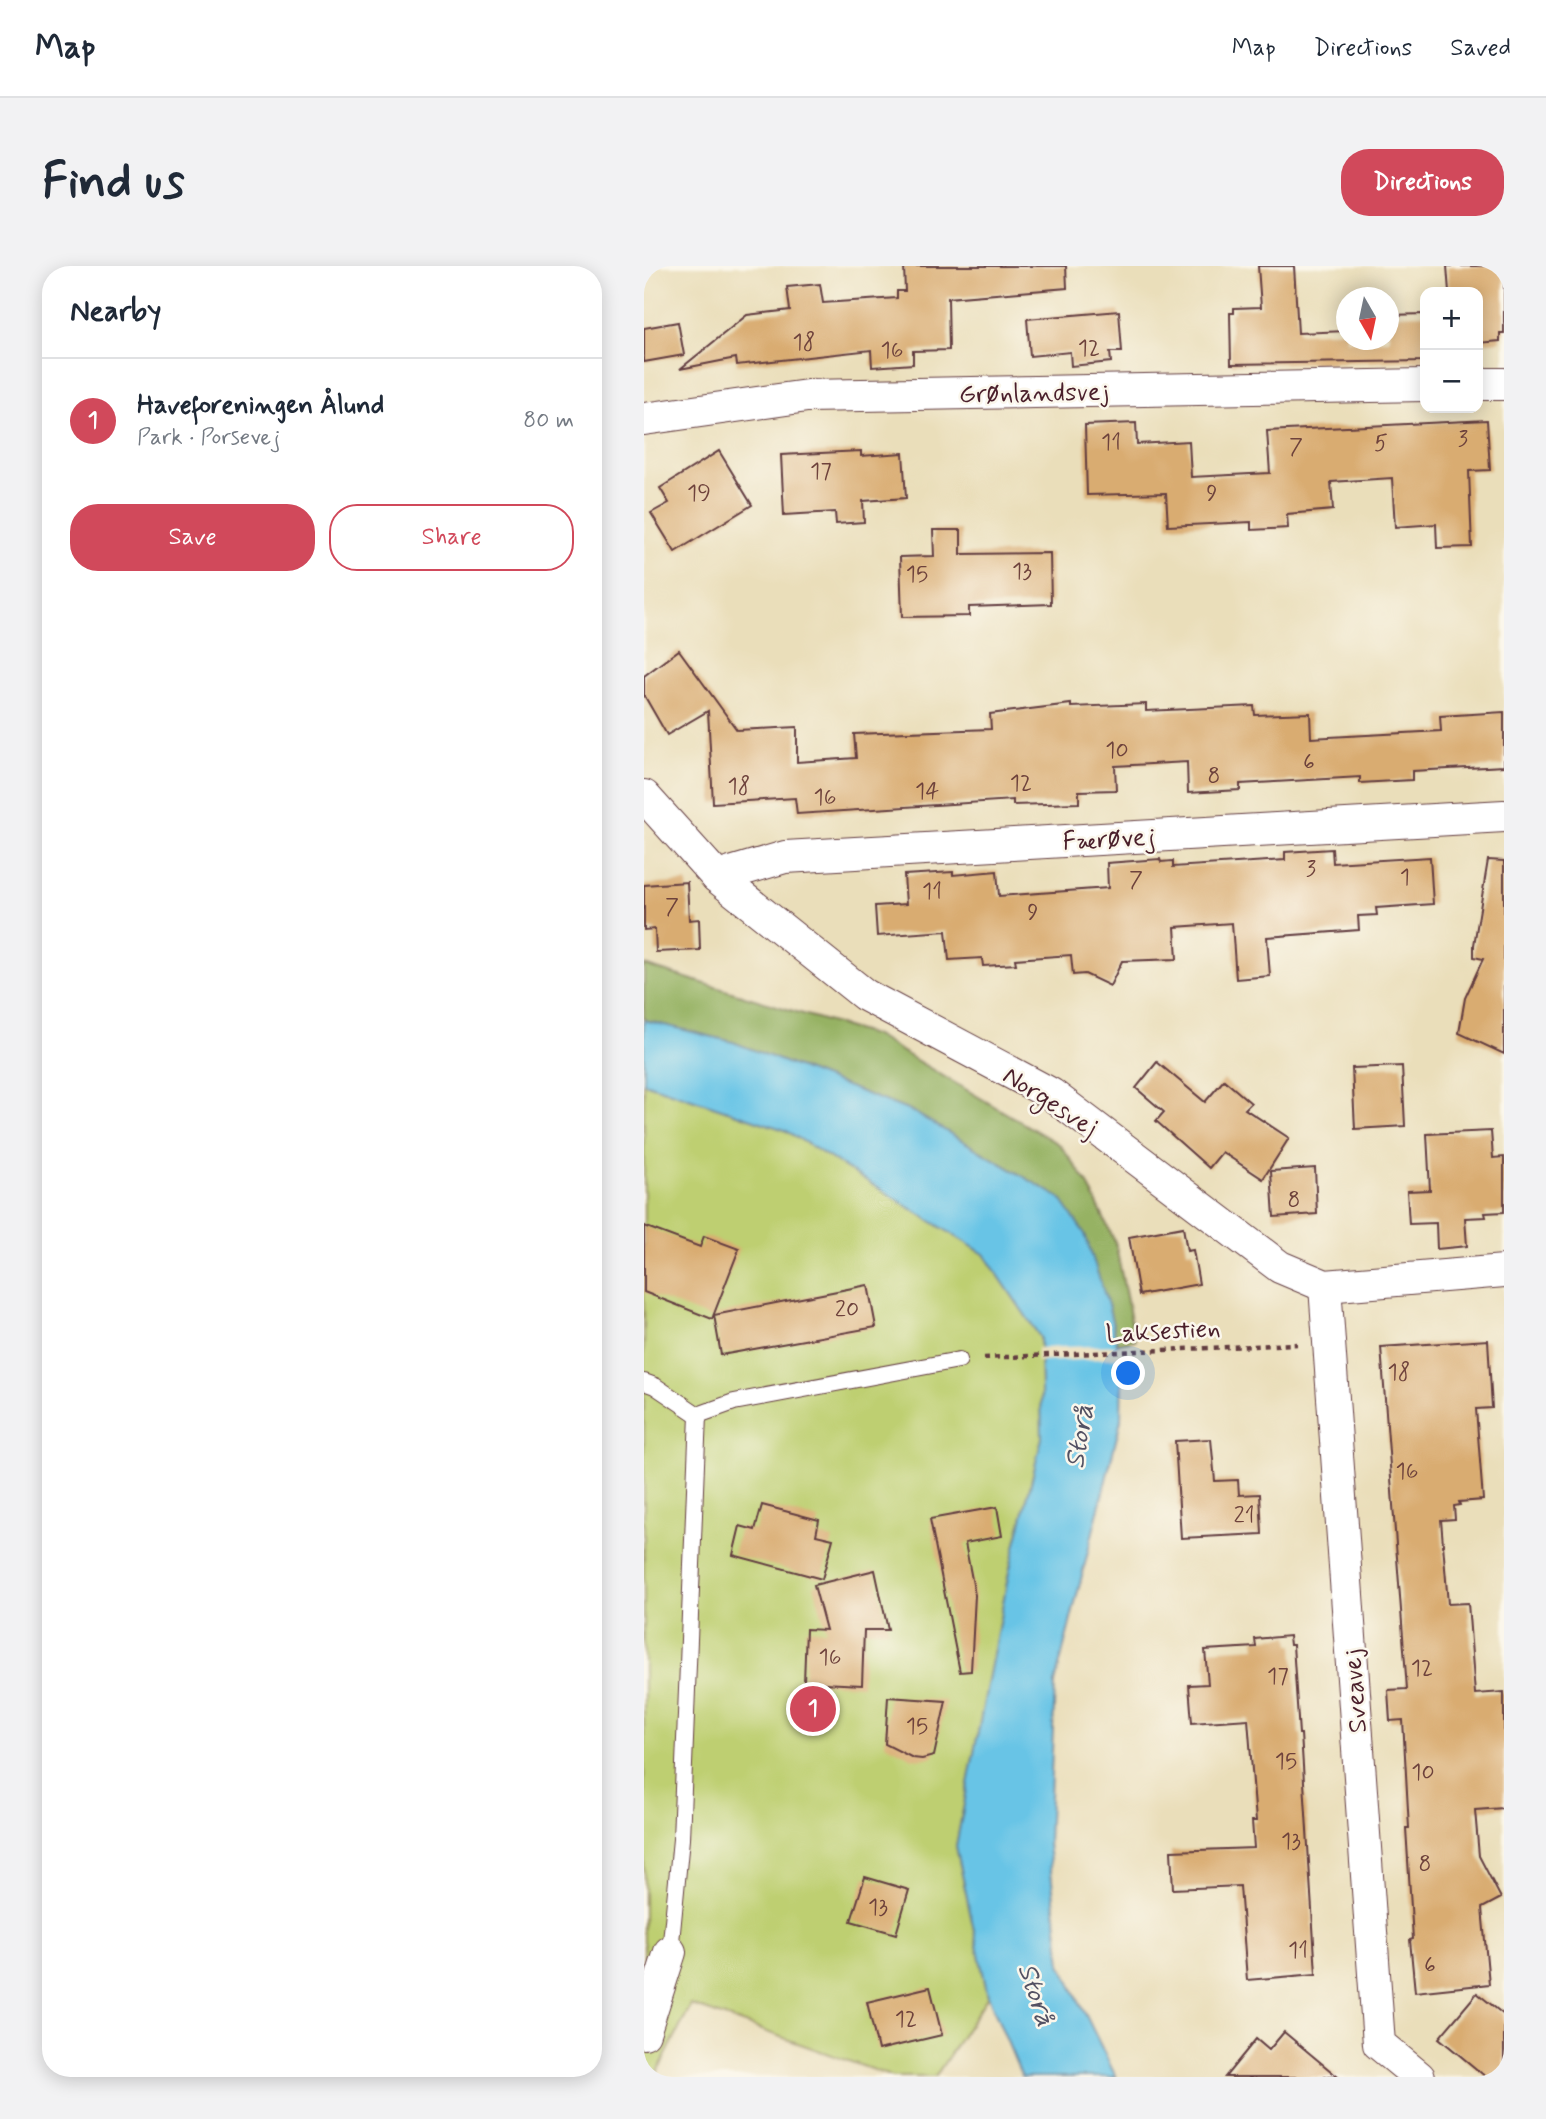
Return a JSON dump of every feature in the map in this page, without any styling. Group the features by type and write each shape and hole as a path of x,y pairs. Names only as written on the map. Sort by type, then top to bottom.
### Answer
{"street":[{"path":"1483,384 1504,384"},
{"name":"Grønlandsvej","path":"644,419 807,396 1420,385"},
{"name":"Norgesvej","path":"644,796 717,877 865,995 1051,1094 1280,1267 1325,1286 1504,1271"},
{"name":"Færøvej","path":"717,877 785,857 1504,816"},
{"name":"Sveavej","path":"1325,1286 1379,2044 1419,2077"},
{"path":"644,2033 670,1952"}],"lane":[{"path":"698,1415 734,1402 959,1360"},
{"path":"644,1382 698,1415"},
{"path":"670,1952 681,1839 698,1415"}],"path":[{"name":"Laksestien","path":"998,1357 1329,1342"}],"green space":[{"path":"644,965 875,1036 1060,1145 1087,1182 1115,1242 1135,1340 1117,1343 1109,1308 1060,1198 915,1113 733,1042 644,1020"},
{"path":"644,1083 785,1130 984,1254 1040,1337 1042,1438 1009,1572 956,1846 988,1996 935,2077 893,2077 691,2005 655,2077 644,2077"}],"water":[{"name":"Storå","path":"644,1020 733,1042 915,1113 1060,1198 1085,1234 1109,1308 1122,1366 1121,1420 1055,1683 1048,1843 1061,1964 1116,2077 1022,2077 988,1996 956,1846 1009,1572 1042,1438 1040,1337 984,1254 785,1130 644,1083"}],"pier":[{"path":"1121,1345 1124,1358 1037,1362 1037,1348"}],"building":[{"path":"904,266 1066,266 1067,288 948,298 949,350 913,351 913,364 872,367 871,350 737,365 736,358 680,369 747,315 790,310 787,287 820,284 823,303 897,298 897,291 905,291"},
{"path":"1258,266 1294,266 1298,333 1336,331 1336,350 1399,350 1399,315 1420,314 1420,361 1231,364 1230,313 1234,313 1234,308 1261,307"},
{"path":"1447,266 1504,266 1504,333 1500,333 1500,341 1483,343 1483,287 1449,287"},
{"path":"1119,311 1122,352 1110,352 1111,362 1071,366 1070,352 1030,356 1027,319"},
{"path":"678,322 684,355 644,362 644,328"},
{"path":"1487,420 1490,470 1469,471 1472,547 1437,548 1436,524 1395,527 1392,478 1331,482 1333,510 1287,514 1288,528 1251,530 1251,522 1168,526 1166,493 1087,495 1085,425 1136,423 1137,444 1189,441 1191,477 1270,473 1267,431"},
{"path":"719,451 752,505 675,552 651,513 669,503 660,488"},
{"path":"861,451 861,456 903,453 906,498 863,501 864,522 836,524 835,512 784,515 781,455"},
{"path":"933,530 961,530 961,554 1050,553 1051,604 969,607 969,616 902,617 900,557 934,556"},
{"path":"679,650 737,730 797,727 797,762 856,758 854,734 991,729 990,714 1071,704 1071,707 1146,704 1146,711 1254,706 1255,715 1310,713 1311,738 1441,731 1440,716 1504,712 1504,766 1412,771 1412,780 1360,783 1360,777 1240,784 1240,790 1188,793 1187,762 1115,766 1116,790 1079,791 1079,803 1013,805 1013,800 797,814 795,798 713,803 708,711 667,735 644,695 644,676"},
{"path":"1332,849 1333,863 1430,857 1433,904 1376,908 1377,915 1358,916 1359,930 1267,937 1270,976 1236,979 1232,923 1175,927 1177,959 1122,961 1110,986 1085,974 1073,975 1071,955 1015,959 1016,964 983,966 982,958 949,960 946,931 877,936 875,906 906,904 904,875 953,872 953,875 997,871 999,896 1108,888 1107,863 1160,859 1161,862 1173,861 1173,867 1285,860 1285,852"},
{"path":"1488,860 1504,861 1504,1054 1459,1033 1465,998 1483,959 1474,957 1474,945"},
{"path":"687,882 689,920 699,919 700,950 656,952 655,929 644,930 644,885"},
{"path":"1157,1062 1205,1102 1224,1080 1251,1103 1245,1109 1289,1138 1263,1179 1222,1152 1209,1168 1156,1121 1164,1112 1136,1088"},
{"path":"1402,1066 1405,1126 1355,1129 1352,1068"},
{"path":"1491,1131 1493,1158 1504,1157 1504,1212 1485,1213 1486,1217 1465,1218 1467,1246 1437,1249 1436,1223 1409,1224 1407,1191 1430,1190 1427,1134"},
{"path":"1315,1168 1317,1214 1274,1217 1271,1171"},
{"path":"644,1226 700,1247 704,1236 739,1249 712,1319 644,1292"},
{"path":"1183,1227 1187,1251 1193,1250 1199,1284 1139,1295 1129,1237"},
{"path":"868,1285 876,1327 721,1355 714,1315"},
{"path":"1488,1340 1492,1408 1476,1409 1483,1500 1459,1502 1460,1505 1454,1506 1455,1519 1441,1520 1448,1604 1468,1603 1475,1694 1504,1692 1504,1808 1475,1810 1479,1856 1501,1898 1482,1908 1489,1984 1415,1992 1410,1940 1413,1939 1403,1720 1390,1721 1388,1690 1407,1689 1381,1347"},
{"path":"1211,1439 1215,1481 1238,1480 1239,1495 1260,1494 1262,1534 1181,1538 1175,1441"},
{"path":"762,1505 819,1520 816,1535 833,1539 822,1579 733,1555 740,1526 755,1530"},
{"path":"997,1507 1002,1536 965,1543 975,1595 971,1671 960,1672 930,1519"},
{"path":"875,1570 888,1630 864,1630 862,1685 804,1682 806,1629 826,1630 814,1585"},
{"path":"1289,1636 1290,1645 1293,1645 1301,1734 1316,1974 1247,1980 1240,1886 1173,1889 1171,1851 1254,1848 1252,1821 1256,1821 1248,1719 1192,1723 1189,1685 1208,1684 1205,1650 1256,1647 1255,1639"},
{"path":"888,1697 946,1701 934,1756 913,1758 885,1744"},
{"path":"865,1877 909,1890 896,1934 851,1921"},
{"path":"930,1987 942,2035 878,2050 867,2002"},
{"path":"1477,1993 1504,2015 1504,2066 1495,2077 1486,2077 1439,2038"},
{"path":"1284,2032 1338,2077 1225,2077 1256,2039 1269,2050"}],"place":[{"name":"Haveforeningen Ålund","path":"813,1709"}]}
